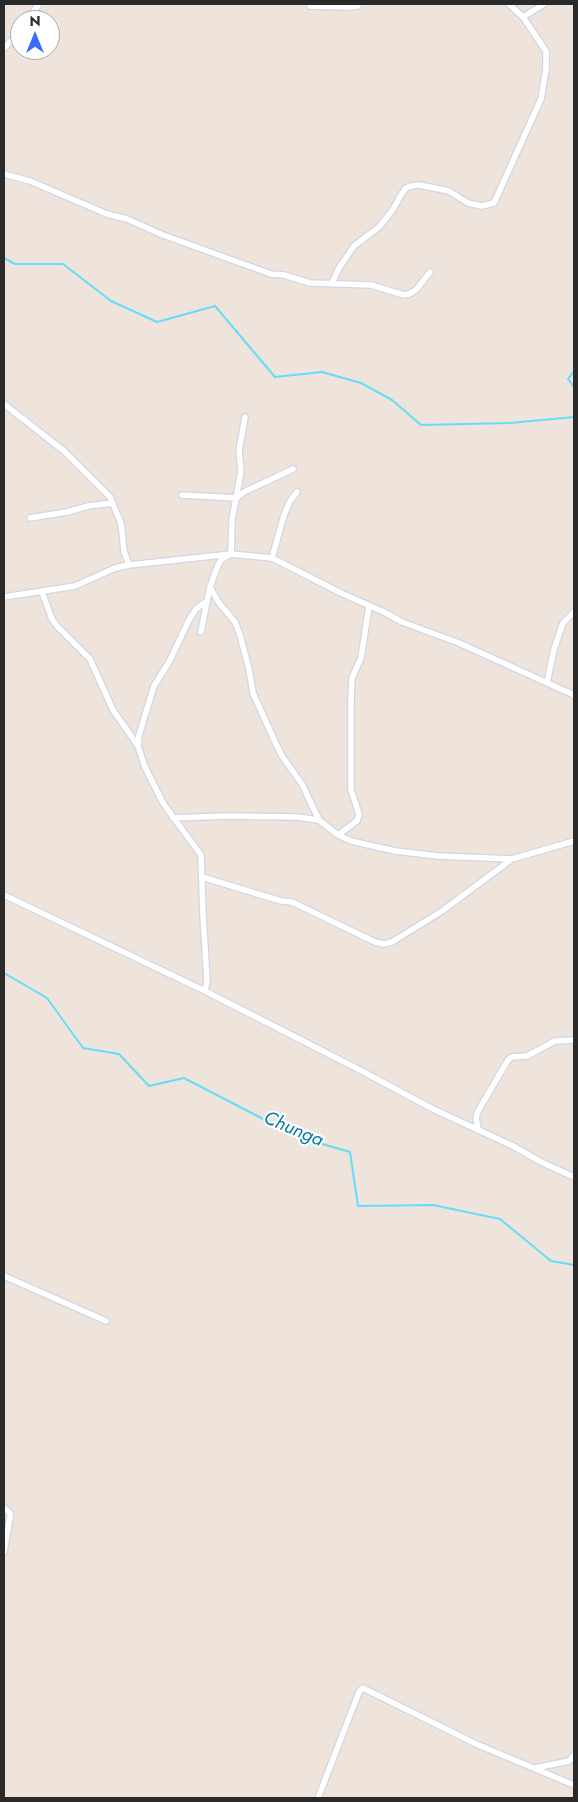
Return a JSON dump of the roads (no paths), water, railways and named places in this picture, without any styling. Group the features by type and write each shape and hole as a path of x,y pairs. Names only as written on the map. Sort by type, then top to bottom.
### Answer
{"street":[{"path":"310,6 351,7 358,6 359,4"},
{"path":"332,283 339,268 354,246 379,227 392,211 406,188 411,186 442,189 449,191 468,203 482,206 494,203 541,99 546,52 523,18 509,4"},
{"path":"523,18 544,4"},
{"path":"4,174 30,182 107,214 127,219 163,235 270,274 284,275 310,283 372,285 404,295 410,294 422,284 430,272"},
{"path":"4,404 64,451 105,492 113,504 121,523 124,551 129,565"},
{"path":"231,554 232,520 241,471 239,451 245,417"},
{"path":"182,495 236,498 244,492 293,469"},
{"path":"272,558 284,515 290,501 297,492"},
{"path":"30,518 67,512 93,505 113,504"},
{"path":"201,632 210,587 218,565 222,559 231,554"},
{"path":"4,597 75,586 115,568 129,565 231,554 272,558 402,622 459,643 574,695"},
{"path":"210,587 219,603 235,622 249,669 253,693 276,744 302,784 319,820 338,835 351,841 395,851 438,856 512,859 574,841"},
{"path":"42,592 52,619 61,631 90,659 113,710 138,746 154,786 201,855 207,980 205,991"},
{"path":"138,746 139,735 154,686 169,662 190,618 196,609 207,601"},
{"path":"338,835 357,821 359,814 351,790 352,678 361,658 370,606"},
{"path":"547,683 554,649 563,623 574,612"},
{"path":"174,818 226,816 297,817 319,820"},
{"path":"202,877 292,902 376,942 384,944 392,942 442,912 512,859"},
{"path":"4,895 205,991 433,1109 478,1129 574,1177"},
{"path":"478,1129 476,1118 478,1111 508,1060 512,1057 526,1056 548,1043 574,1040"},
{"path":"4,1276 106,1321"},
{"path":"4,1508 10,1513 4,1552"},
{"path":"318,1798 358,1692 362,1688 476,1744 574,1785"},
{"path":"535,1768 568,1761 574,1755"}],"waterway":[{"path":"4,258 15,264 63,264 111,301 157,322 215,306 275,377 322,372 361,383 392,400 421,425 510,423 574,417"},
{"path":"574,371 568,379 574,387"},
{"name":"Chunga","path":"4,973 47,998 83,1048 119,1054 149,1086 184,1078 298,1137 350,1152 358,1206 433,1205 500,1219 551,1261 574,1265"}]}
